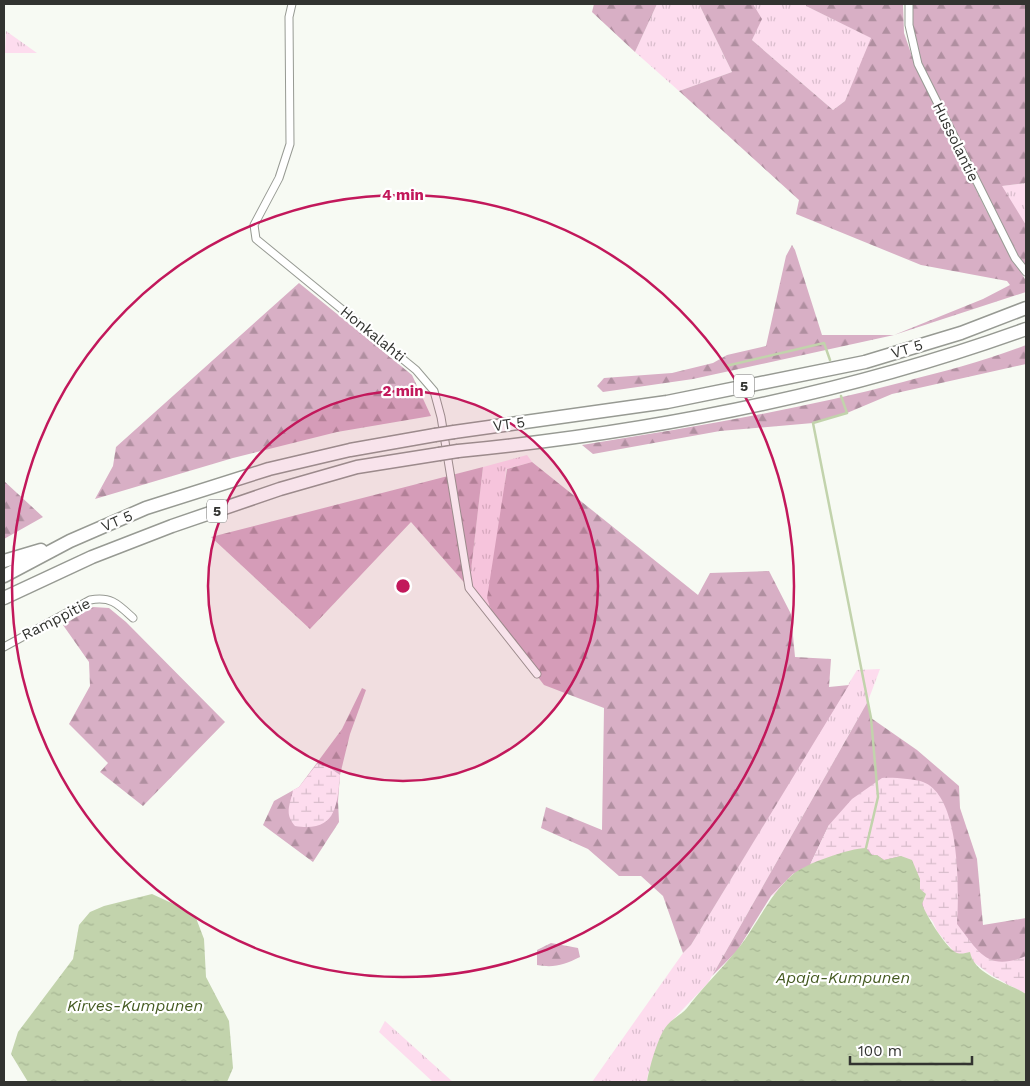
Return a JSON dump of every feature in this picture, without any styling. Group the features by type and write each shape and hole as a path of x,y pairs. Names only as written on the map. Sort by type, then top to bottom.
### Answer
{"highway":[{"name":"VT 5","path":"4,576 70,541 146,508 269,469 350,450 454,432 667,402 865,362 961,332 1026,308"},
{"name":"VT 5","path":"4,598 92,557 172,526 280,489 357,467 458,451 514,446 671,423 770,403 849,385 975,347 1026,329"},
{"path":"4,561 70,541"}],"street":[{"name":"Honkalahti","path":"292,4 288,17 290,144 279,178 254,225 256,239 416,370 434,391 450,466 469,588 537,674"},
{"name":"Hussolantie","path":"908,4 918,64 1012,252 1026,272"},
{"name":"Ramppitie","path":"4,647 90,600 104,597 118,605 133,618"}],"green space":[{"path":"594,4 657,4 635,52 592,12"},
{"path":"657,4 699,4 732,72 679,91 635,52"},
{"path":"699,4 753,4 762,19 752,40 833,110 845,101 871,38 806,6 806,4 903,4 904,33 915,65 986,210 1026,281 1026,292 894,335 983,299 1010,285 1007,281 921,265 796,214 799,200 679,91 732,72"},
{"path":"753,4 806,4 806,6 872,38 845,101 833,110 752,40 761,19"},
{"path":"909,4 1026,4 1026,183 1002,186 1026,225 1026,272 1015,258 918,64"},
{"path":"6,31 37,53 5,53"},
{"path":"1026,183 1026,225 1001,186"},
{"path":"792,245 822,335 894,335 693,379 603,392 597,386 604,378 672,373 713,363 727,355 766,346 786,256"},
{"path":"299,283 412,375 431,416 337,432 233,458 95,499 113,466 116,447"},
{"path":"1026,345 1026,364 892,394 847,413 813,423 720,431 593,454 582,445 783,410 863,392 950,370"},
{"path":"527,455 532,462 506,469 495,621 469,588 483,467"},
{"path":"532,462 698,595 710,573 769,571 791,614 795,657 831,659 829,687 849,685 691,945 683,953 663,896 641,876 619,876 588,849 541,828 546,807 602,830 604,708 544,685 495,621 487,598 507,469"},
{"path":"483,467 469,588 411,522 310,629 211,537"},
{"path":"4,481 43,517 4,539"},
{"path":"93,607 109,608 126,622 225,722 143,806 100,772 108,763 69,724 90,686 89,662 63,625"},
{"path":"880,669 868,701 708,983 665,1028 648,1074 647,1082 592,1082 683,953 691,945 857,670"},
{"path":"362,688 366,690 350,734 340,775 339,822 313,862 263,825 274,801 299,787 342,729"},
{"path":"868,701 871,718 917,750 959,786 960,808 977,859 983,925 1026,918 1026,956 1008,985 829,825 809,867 793,874 771,896 737,951 712,976"},
{"path":"317,764 330,768 340,775 335,808 326,821 318,825 308,827 295,826 289,813 293,790 299,787"},
{"path":"882,778 923,782 935,791 945,805 955,846 958,890 957,924 978,951 993,960 1002,962 1026,956 1026,994 991,975 971,960 954,952 924,911 920,879 901,856 884,860 877,855 872,855 868,849 771,896 793,874 809,867 829,825 852,799"},
{"path":"551,943 578,948 580,957 559,965 537,965 537,950"},
{"path":"385,1021 453,1082 433,1082 379,1032"}],"water":[{"name":"Apaja-Kumpunen","path":"866,848 872,855 877,855 884,860 901,856 912,860 920,879 920,889 926,894 922,904 924,909 946,944 957,953 970,952 978,967 1026,994 1026,1082 647,1082 659,1040 665,1028 687,1008 736,951 783,884 792,875 806,866 828,857"},
{"name":"Kirves-Kumpunen","path":"152,894 178,906 196,918 204,939 206,977 229,1021 233,1068 227,1082 28,1082 11,1054 18,1032 73,959 79,925 90,912 104,906"}],"waterway":[{"path":"726,366 824,343 830,360"},
{"path":"841,396 847,413 813,423 871,718 878,797 866,848"}]}
